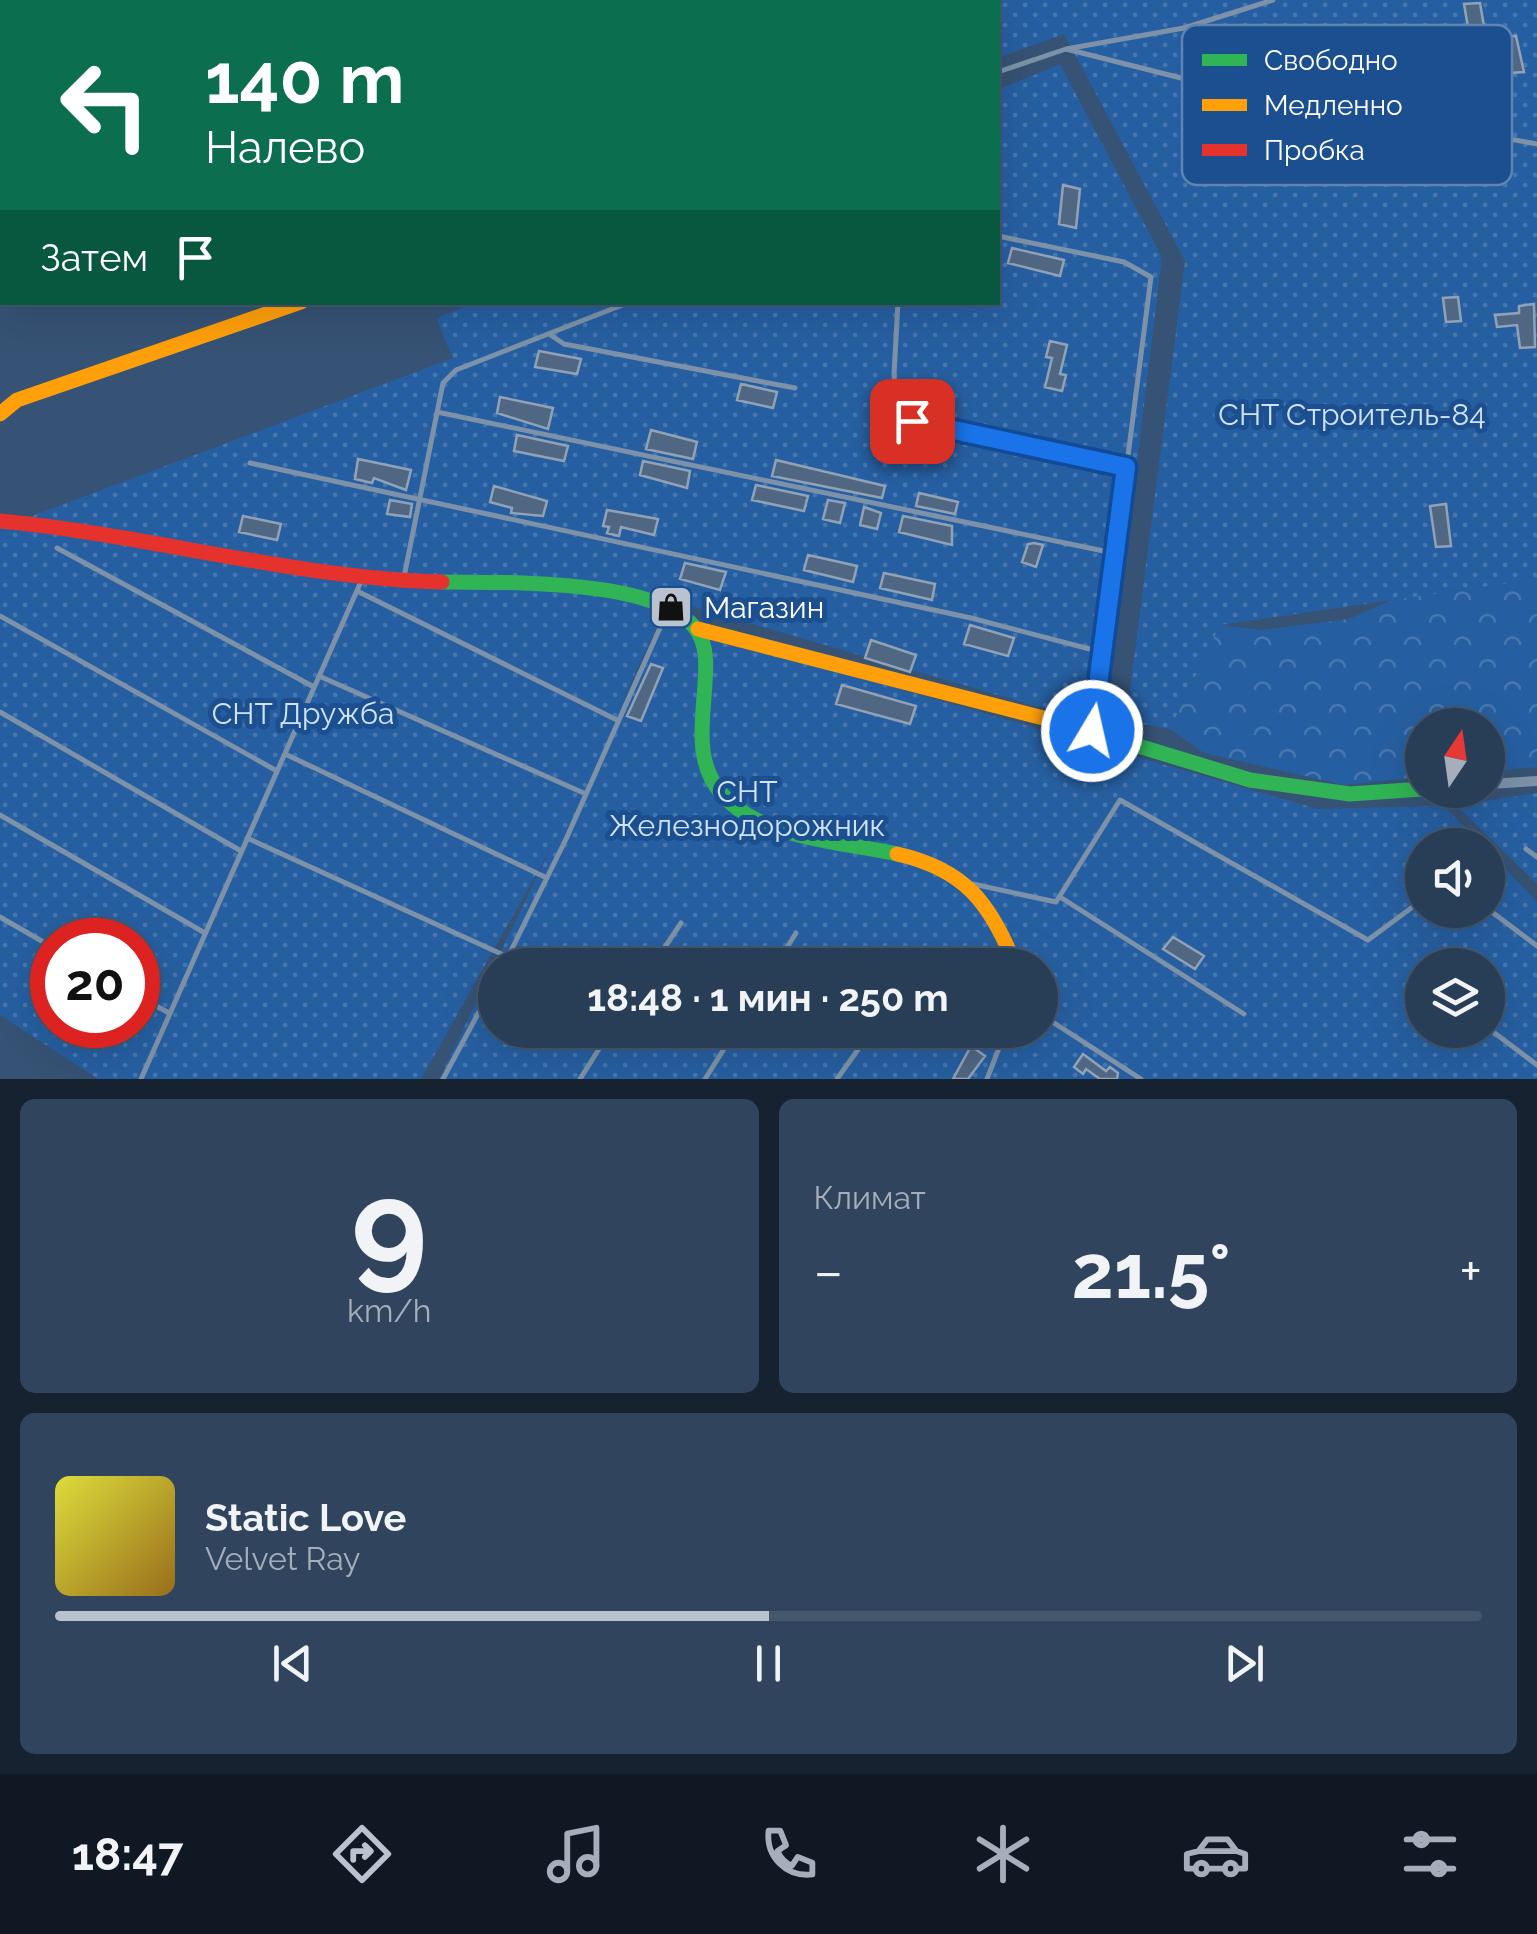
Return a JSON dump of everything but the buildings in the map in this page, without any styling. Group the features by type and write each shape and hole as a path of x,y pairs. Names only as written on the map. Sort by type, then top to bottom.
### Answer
{"street":[{"path":"0,414 17,400 292,305"},
{"path":"0,521 404,580 607,592 683,616 698,629 1092,731 1250,780 1298,790 1350,794 1405,790"},
{"path":"698,629 704,678 700,740 703,768 720,796 751,816 792,832 918,858 971,884 1007,936 1010,948"},
{"path":"1505,783 1537,780"}],"lane":[{"path":"1194,25 1273,0"},
{"path":"1000,71 1066,48 1182,28"},
{"path":"1066,48 1182,76"},
{"path":"1512,140 1537,144"},
{"path":"1000,236 1124,262 1151,277 1092,731"},
{"path":"404,580 443,383 456,370 622,305"},
{"path":"898,305 894,375 898,410 912,421 1126,467"},
{"path":"549,334 564,344 795,388"},
{"path":"437,412 1118,554"},
{"path":"250,462 971,618 1105,652"},
{"path":"57,548 314,688"},
{"path":"141,1079 364,574"},
{"path":"357,591 618,720"},
{"path":"512,948 663,621 657,606"},
{"path":"0,616 277,771"},
{"path":"319,676 586,794"},
{"path":"0,712 241,852"},
{"path":"284,754 547,878"},
{"path":"971,884 1056,902 1120,800 1368,940 1405,913"},
{"path":"0,816 205,933"},
{"path":"247,838 488,948"},
{"path":"1526,849 1537,857"},
{"path":"1060,897 1244,1014"},
{"path":"0,917 30,934"},
{"path":"1505,922 1537,946"},
{"path":"665,948 681,923"},
{"path":"787,948 796,933"},
{"path":"160,1009 169,1014"},
{"path":"443,1079 478,1014"},
{"path":"1058,1026 1141,1079"},
{"path":"1505,1041 1537,1065"},
{"path":"580,1079 600,1048"},
{"path":"705,1079 725,1048"},
{"path":"837,1079 859,1048"},
{"path":"988,1079 999,1048"}],"green space":[{"name":"СНТ Строитель-84","path":"1000,0 1537,0 1537,579 1220,625 1170,729 1126,721 1185,261 1064,34 1000,57"},
{"name":"СНТ Дружба","path":"1060,64 1162,257 1105,726 670,600 612,722 663,621 1318,809 1446,808 1465,828 1405,828 1405,928 1505,928 1505,869 1537,902 1537,1079 439,1079 478,999 478,1048 1058,1048 1058,948 503,948 552,846 495,948 478,948 478,978 421,1079 98,1079 51,1048 160,1048 160,918 30,918 30,1035 0,1015 0,528 453,358 436,318 470,305 1000,305 1000,89"},
{"path":"1528,571 1537,572 1537,767 1505,770 1505,708 1405,708 1405,779 1344,785 1204,753 1170,729 1220,625 1262,630 1349,619 1401,596 1458,591"},
{"path":"1537,793 1537,884 1505,853 1505,828 1480,828 1459,808 1505,808 1505,798"}],"traffic: fast":[{"path":"442,582 584,587 658,603 685,618 701,638 704,649 704,754 712,781 721,793 737,808 779,829 897,854"},
{"path":"1063,723 1250,780 1350,794 1405,790"}],"traffic: slow":[{"path":"0,414 17,400 292,305"},
{"path":"698,629 1063,723"},
{"path":"897,854 941,869 958,880 985,907 1008,948"}],"traffic: jam":[{"path":"0,521 331,573 442,582"}],"place":[{"name":"Магазин","path":"671,607"}],"route":[{"path":"912,421 1126,467 1118,554 1092,731"}],"park label":[{"name":"СНТ Железнодорожник","path":"747,808"}]}
